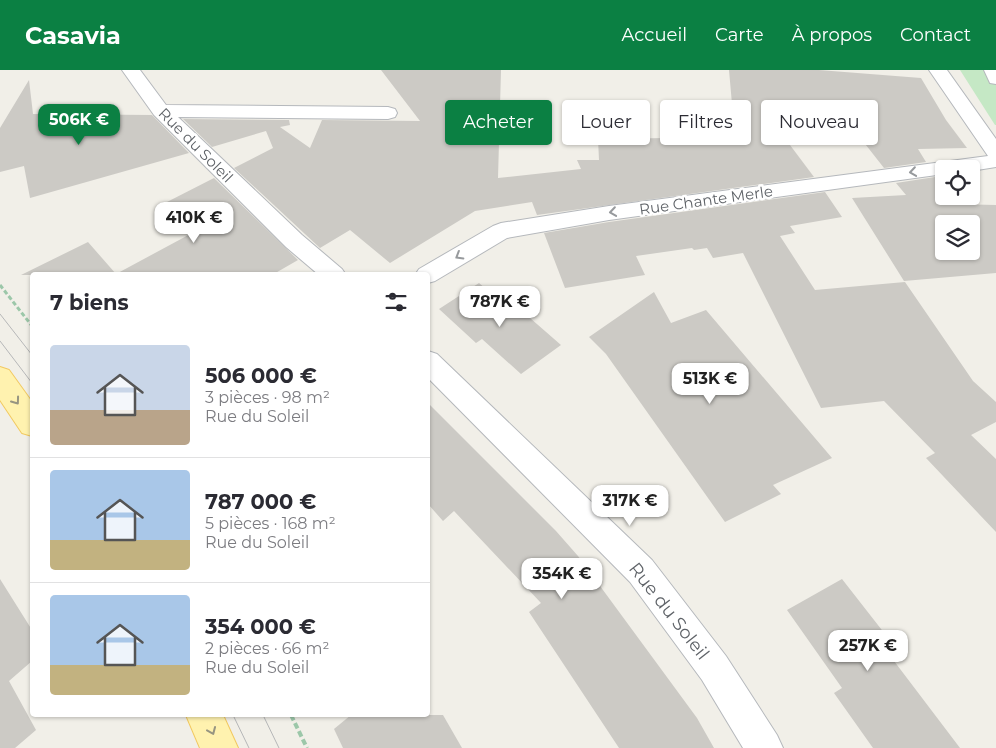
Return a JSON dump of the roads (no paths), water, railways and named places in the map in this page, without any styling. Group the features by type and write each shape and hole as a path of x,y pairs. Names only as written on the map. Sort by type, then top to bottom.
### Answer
{"main road":[{"path":"0,378 30,421"},
{"path":"205,717 219,748"}],"street":[{"name":"Rue du Soleil","path":"131,70 161,111 294,241 330,272"},
{"path":"938,70 996,154"},
{"path":"161,111 388,112"},
{"name":"Rue Chante Merle","path":"430,273 500,231 609,212 996,161"},
{"name":"Rue du Soleil","path":"430,364 641,571 714,668 764,748"}],"tram line":[{"path":"0,314 30,352"},
{"path":"0,341 30,380"},
{"path":"234,717 249,748"},
{"path":"264,717 279,748"}]}
